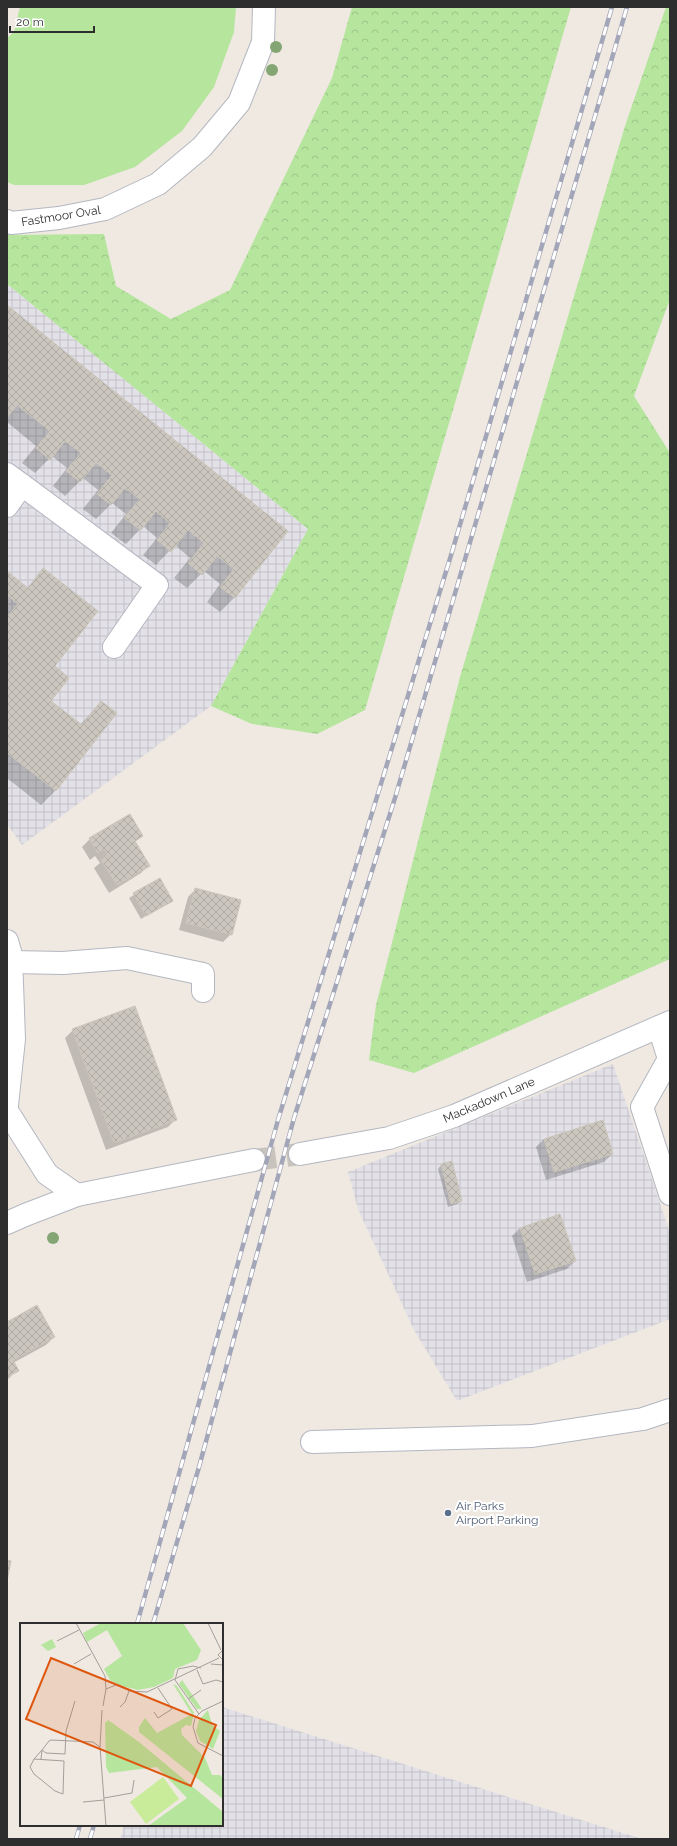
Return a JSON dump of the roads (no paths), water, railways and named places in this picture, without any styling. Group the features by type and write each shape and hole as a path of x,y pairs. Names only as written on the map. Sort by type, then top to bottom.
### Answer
{"street":[{"name":"Fastmoor Oval","path":"7,221 11,223 59,218 105,209 158,184 202,147 239,103 263,42 264,7"},
{"path":"7,506 15,479 157,585 114,647"},
{"path":"7,1106 14,1039 9,951 63,963 127,958 203,974 203,991"},
{"path":"665,1025 669,1060 642,1107 670,1194"},
{"name":"Mackadown Lane","path":"300,1154 389,1138 454,1116 665,1025"},
{"path":"7,1112 47,1174 77,1195"},
{"path":"7,1223 77,1195 254,1160"},
{"path":"312,1442 532,1436 643,1419 670,1410"}],"tunnel":[{"path":"254,1160 300,1154"}],"railway":[{"path":"137,1623 278,1120 452,552 612,7"},
{"path":"153,1623 199,1467 294,1118 395,798 627,7"},
{"path":"76,1839 80,1826"},
{"path":"90,1839 94,1826"}],"place":[{"name":"Air Parks Airport Parking","path":"448,1513"}]}
